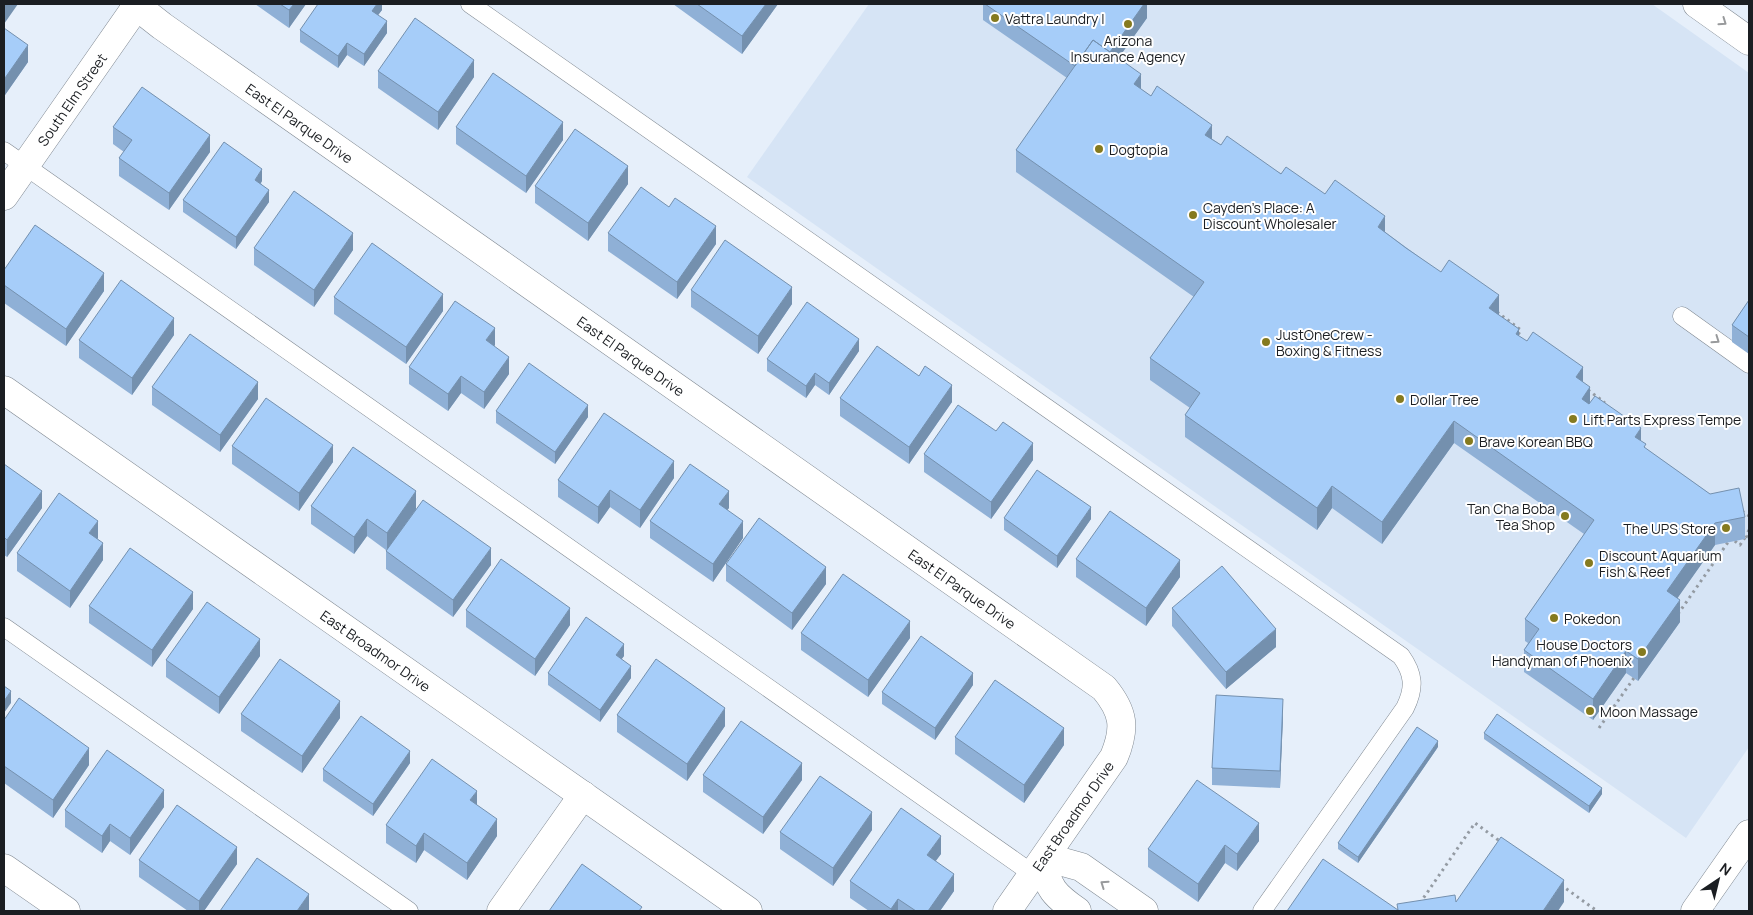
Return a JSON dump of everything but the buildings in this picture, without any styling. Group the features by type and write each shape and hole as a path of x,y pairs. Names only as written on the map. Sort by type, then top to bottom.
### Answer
{"street":[{"path":"1697,4 1749,41"},
{"name":"South Elm Street","path":"4,196 14,159 136,5"},
{"name":"East El Parque Drive","path":"136,5 1091,678 1114,701 1121,715"},
{"name":"East Broadmor Drive","path":"4,390 748,911"},
{"name":"East Broadmor Drive","path":"1007,911 1114,757 1120,742 1121,715"},
{"path":"501,911 583,795"},
{"path":"1695,911 1749,834"},
{"path":"1078,911 1060,899 1037,868 1063,862 1081,867 1144,911"},
{"path":"4,868 66,911"}],"lane":[{"path":"470,4 1401,656 1409,668 1413,681 1412,695 1405,708 1262,911"},
{"path":"14,159 1037,868"},
{"path":"1682,316 1749,364"},
{"path":"4,627 409,911"}],"path":[{"path":"1492,308 1522,330 1516,338"},
{"path":"1580,384 1604,402 1600,408"},
{"path":"1737,507 1749,516"},
{"path":"1676,617 1731,538 1740,544 1747,537 1749,530"},
{"path":"1599,728 1638,672"},
{"path":"1414,911 1474,823 1505,845"},
{"path":"1558,884 1597,911"}],"shaded area":[{"path":"869,4 1652,4 1749,73 1749,747 1686,838 747,177"}],"place":[{"name":"Vattra Laundry I","path":"995,18"},
{"name":"Arizona Insurance Agency","path":"1128,24"},
{"name":"Dogtopia","path":"1099,149"},
{"name":"Cayden's Place: A Discount Wholesaler","path":"1193,215"},
{"name":"JustOneCrew - Boxing & Fitness","path":"1266,342"},
{"name":"Dollar Tree","path":"1400,399"},
{"name":"Lift Parts Express Tempe","path":"1573,419"},
{"name":"Brave Korean BBQ","path":"1469,441"},
{"name":"Tan Cha Boba Tea Shop","path":"1565,516"},
{"name":"The UPS Store","path":"1726,528"},
{"name":"Discount Aquarium Fish & Reef","path":"1589,563"},
{"name":"Pokedon","path":"1554,618"},
{"name":"House Doctors Handyman of Phoenix","path":"1642,652"},
{"name":"Moon Massage","path":"1590,711"}]}
